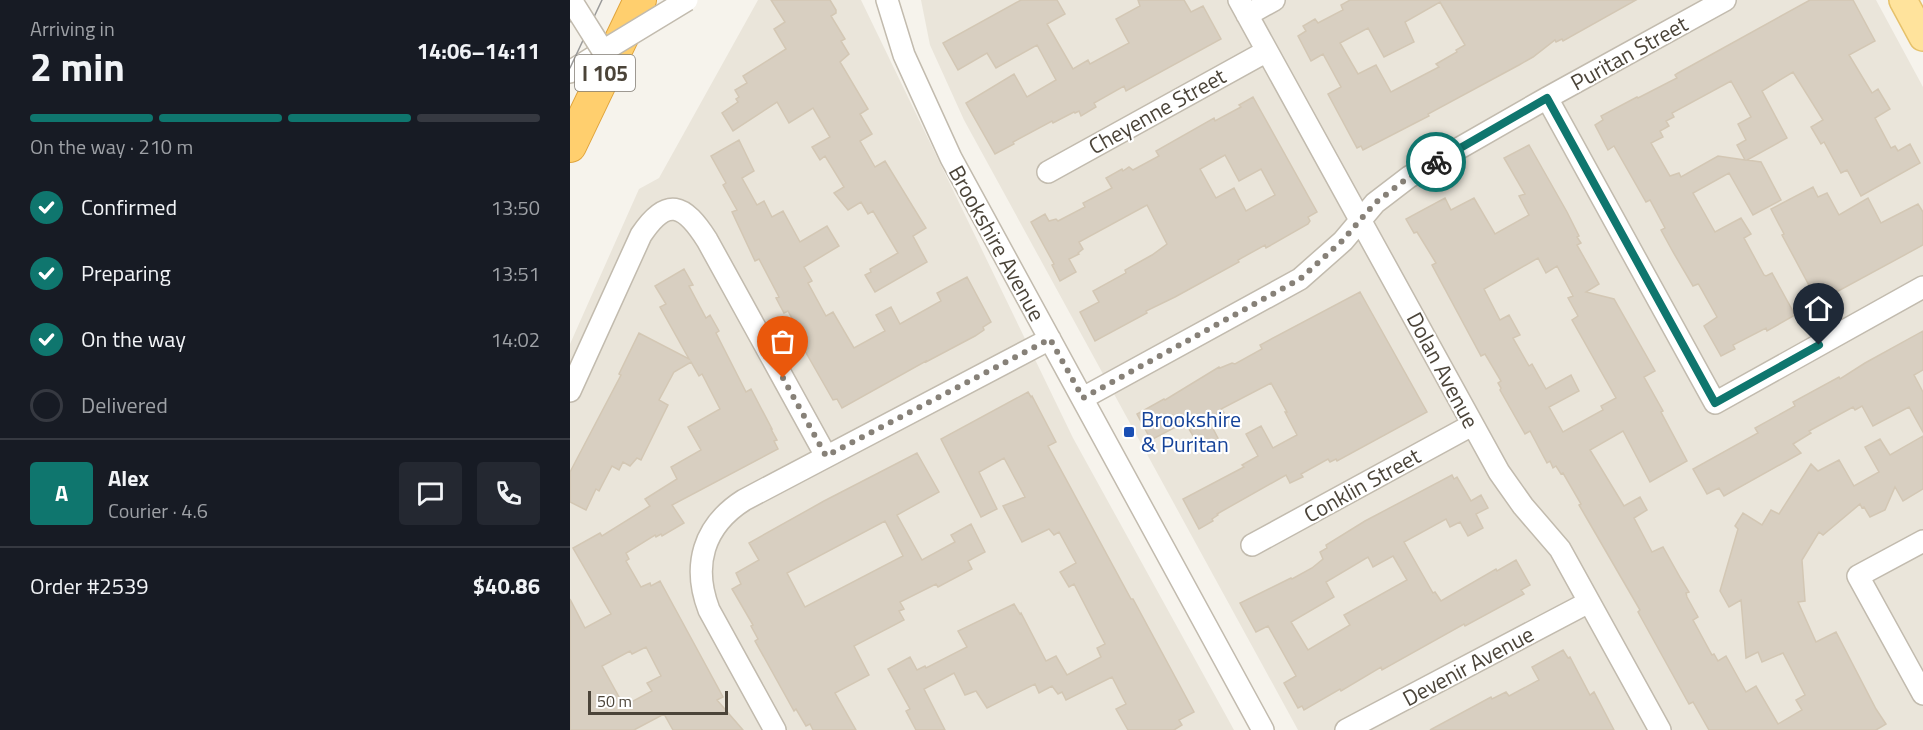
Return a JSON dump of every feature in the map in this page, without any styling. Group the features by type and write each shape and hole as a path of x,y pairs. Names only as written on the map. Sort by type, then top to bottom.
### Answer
{"highway":[{"name":"I 105","path":"570,146 639,0"}],"main road":[{"path":"1903,0 1922,34"}],"street":[{"path":"571,0 603,51"},
{"path":"570,72 687,0"},
{"name":"Brookshire Avenue","path":"887,0 904,55 951,158 1263,730"},
{"path":"1244,7 1274,0"},
{"name":"Puritan Street","path":"1083,398 1300,279 1342,241 1375,203 1409,177 1725,0"},
{"name":"Dolan Avenue","path":"1244,7 1472,425 1508,486 1560,549 1660,730"},
{"name":"Cheyenne Street","path":"1048,172 1267,51"},
{"path":"1547,98 1715,403 1923,287"},
{"path":"570,391 638,241 663,211 669,209 681,211 696,224 707,240 826,456"},
{"path":"775,730 709,610 702,587 701,563 710,535 722,518 744,500 1050,339"},
{"name":"Conklin Street","path":"1252,545 1472,425"},
{"path":"1923,541 1858,576 1923,694"},
{"name":"Devenir Avenue","path":"1346,730 1589,602"}],"shaded area":[{"path":"758,0 861,0 1073,438 1234,730 570,730 570,344 639,189 659,178"},
{"path":"921,0 1876,0 1923,87 1923,730 1298,730 964,120 930,45"}],"building":[{"path":"771,0 830,0 836,10 836,13 831,16 845,39 841,41 849,54 840,62 868,109 860,114 872,134 860,141 875,167 885,161 926,228 913,236 927,262 875,292 865,275 871,272 870,269 898,253 873,211 868,214 861,202 848,210 834,193 844,187 825,156 820,160 812,147 830,137 813,108 789,123 777,102 733,131 722,113 738,102 736,99 739,97 735,90 747,83 743,76 786,49 774,29 785,22"},
{"path":"1021,0 1057,0 1065,14 1047,24 1073,69 1088,60 1090,64 1129,43 1116,19 1140,6 1138,0 1184,0 1191,12 1203,6 1221,39 1126,91 1124,86 1094,103 1096,107 1081,116 1079,111 1053,123 1052,121 995,154 966,103 1014,74 1027,97 1056,80 1037,45 996,68 987,53 958,70 943,43"},
{"path":"1350,0 1636,0 1563,41 1562,39 1556,42 1555,40 1533,57 1428,114 1429,116 1363,150 1361,146 1357,148 1328,94 1341,87 1323,54 1311,61 1298,36 1306,31 1303,26 1315,19 1318,23 1343,10 1341,5","holes":["1440,2 1465,45 1436,64 1439,67 1391,92 1376,65 1358,74 1340,43 1368,28 1384,57 1414,42 1405,22"]},
{"path":"1810,0 1853,0 1875,41 1849,55 1872,93 1878,89 1890,109 1875,118 1891,148 1895,146 1898,151 1910,144 1920,163 1861,196 1847,170 1841,173 1824,142 1821,144 1811,127 1823,120 1793,72 1762,91 1787,138 1747,160 1761,162 1781,200 1753,215 1729,173 1693,193 1715,232 1741,218 1751,234 1744,238 1764,275 1772,273 1795,315 1767,331 1766,328 1733,345 1735,349 1721,356 1704,326 1717,317 1699,285 1693,286 1673,252 1661,230 1665,228 1650,200 1646,202 1614,146 1608,150 1595,125 1603,120 1601,116 1677,78 1675,75","holes":["1731,81 1751,117 1738,124 1746,140 1737,145 1745,160 1718,156 1681,177 1679,173 1670,176 1651,143 1663,137 1660,131 1669,126 1666,121 1674,117 1672,113"]},
{"path":"1253,97 1317,212 1308,217 1310,221 1308,224 1266,248 1265,245 1238,260 1239,262 1095,341 1080,312 1099,302 1093,291 1126,273 1125,270 1167,244 1147,205 1079,242 1083,249 1069,259 1076,272 1060,281 1052,265 1054,264 1031,222 1045,214 1049,221 1056,219 1058,221 1085,207 1083,203 1112,188 1106,178 1122,169 1123,171 1129,167 1133,170 1159,156 1156,151 1214,118 1215,121 1241,107 1239,105","holes":["1225,155 1239,181 1261,169 1275,195 1246,211 1234,188 1216,198 1200,169"]},
{"path":"739,140 754,171 742,178 757,205 764,201 772,217 783,211 800,242 827,226 839,246 804,267 812,281 808,283 826,316 833,312 854,348 885,331 876,315 891,307 900,324 941,301 937,293 967,277 991,322 975,336 842,408 837,399 833,400 805,351 808,348 788,311 784,313 776,298 779,297 759,259 755,261 732,212 737,210 723,185 726,183 711,156"},
{"path":"1529,145 1567,212 1579,236 1577,237 1581,243 1577,245 1599,284 1586,292 1614,299 1655,371 1644,377 1687,461 1650,482 1623,431 1590,450 1624,506 1640,497 1647,510 1634,518 1652,552 1663,547 1689,592 1686,593 1687,597 1698,617 1693,620 1712,655 1714,654 1718,661 1726,656 1746,692 1756,686 1778,724 1802,710 1796,700 1805,695 1783,653 1762,662 1758,652 1746,658 1741,600 1729,607 1720,591 1738,529 1735,526 1743,513 1762,525 1771,510 1779,514 1811,464 1818,471 1839,460 1854,486 1879,472 1865,447 1880,439 1890,455 1923,436 1923,489 1903,501 1895,487 1885,510 1870,517 1860,504 1823,535 1819,532 1802,560 1805,601 1798,602 1816,642 1836,632 1886,724 1876,730 1709,730 1693,702 1689,704 1638,612 1640,610 1563,473 1561,474 1556,466 1553,468 1550,461 1547,463 1530,431 1525,434 1500,390 1498,383 1501,381 1485,354 1481,356 1432,265 1436,263 1406,219 1445,198 1451,210 1474,198 1495,234 1529,215 1519,196 1525,194 1504,158","holes":["1538,258 1546,273 1557,266 1573,296 1568,298 1578,316 1572,320 1616,398 1601,406 1603,410 1563,432 1549,407 1579,391 1571,375 1546,389 1532,364 1529,366 1513,338 1520,335 1509,315 1500,320 1484,289"]},
{"path":"1813,187 1818,197 1827,193 1839,215 1868,198 1881,223 1918,204 1923,212 1923,245 1818,302 1782,235 1784,234 1771,209"},
{"path":"684,269 693,285 689,286 706,318 710,315 719,331 716,333 746,392 751,389 777,440 774,441 778,449 672,505 684,523 662,536 661,534 656,537 655,535 626,553 629,559 626,561 641,587 650,583 651,586 660,581 723,697 717,700 743,730 673,730 664,714 634,730 570,730 570,599 585,628 611,614 573,548 600,533 602,536 650,506 645,499 677,479 671,467 701,450 688,427 720,409 702,374 699,376 691,362 674,372 659,400 668,405 641,460 637,458 630,466 623,462 619,470 612,466 599,491 596,489 586,510 570,502 570,472 621,375 619,374 639,333 689,359 660,307 666,304 655,286","holes":["646,647 661,676 647,683 652,691 624,706 602,666 630,651 632,654"]},
{"path":"1360,292 1427,412 1337,461 1336,459 1330,462 1328,459 1301,474 1303,477 1290,483 1286,475 1217,514 1212,519 1213,521 1199,529 1183,499 1244,467 1242,465 1258,456 1246,434 1261,426 1273,448 1297,435 1285,412 1287,412 1271,383 1221,409 1224,413 1209,421 1221,444 1203,453 1185,422 1151,440 1137,414 1219,367 1235,364 1262,349 1260,345"},
{"path":"1923,331 1923,370 1914,375 1923,392 1923,432 1909,407 1873,426 1862,406 1855,410 1853,407 1809,431 1811,433 1793,444 1801,453 1724,496 1719,488 1707,494 1693,469 1758,433 1755,428 1795,406 1793,402 1839,377 1840,379"},
{"path":"1028,392 1056,442 1048,446 1194,712 1179,720 1182,725 1174,730 1128,730 1116,709 1126,704 1112,677 1066,700 1062,692 1058,694 1052,686 1039,693 1035,684 987,708 976,691 965,695 954,673 924,689 945,730 916,730 906,711 910,709 888,669 910,657 917,670 925,666 926,668 967,647 958,631 1014,604 1046,661 1056,656 1067,675 1101,657 1097,648 1105,644 1074,584 1069,587 1060,572 1076,563 1059,532 1054,535 1049,529 1022,542 1003,506 1025,497 1004,458 979,472 997,509 981,517 941,439"},
{"path":"917,453 939,492 897,515 922,560 955,542 951,535 971,524 985,552 968,561 972,569 938,587 936,584 900,602 904,609 899,611 904,620 854,646 869,675 835,693 856,730 813,730 810,724 806,726 796,709 794,711 755,641 758,639 751,626 753,625 732,589 741,584 736,573 759,560 749,543","holes":["885,521 903,556 805,607 787,573"]},
{"path":"1452,475 1454,479 1457,477 1471,501 1481,495 1488,508 1476,514 1483,528 1468,536 1460,522 1450,527 1446,519 1404,542 1433,593 1435,592 1441,601 1516,560 1530,585 1521,590 1524,594 1465,626 1464,624 1382,670 1381,667 1304,710 1302,706 1298,708 1284,683 1296,676 1268,626 1256,632 1240,603 1312,568 1323,559 1320,552 1327,548 1326,545 1365,521","holes":["1393,556 1407,580 1344,615 1350,625 1308,650 1291,622 1334,597 1326,582 1368,557 1373,567"]},
{"path":"1563,650 1568,658 1570,657 1590,695 1594,692 1614,730 1430,730 1491,697 1492,699 1506,692 1509,696 1539,680 1532,667"}],"tram line":[{"path":"570,22 580,0"},
{"path":"570,68 602,0"}],"way so far":[{"path":"783,378 826,456 1050,339 1083,398 1300,279 1342,241 1375,203 1409,177 1436,162"}],"place":[{"name":"Brookshire & Puritan","path":"1129,432"}],"route":[{"path":"1436,162 1547,98 1715,403 1819,345"}]}
